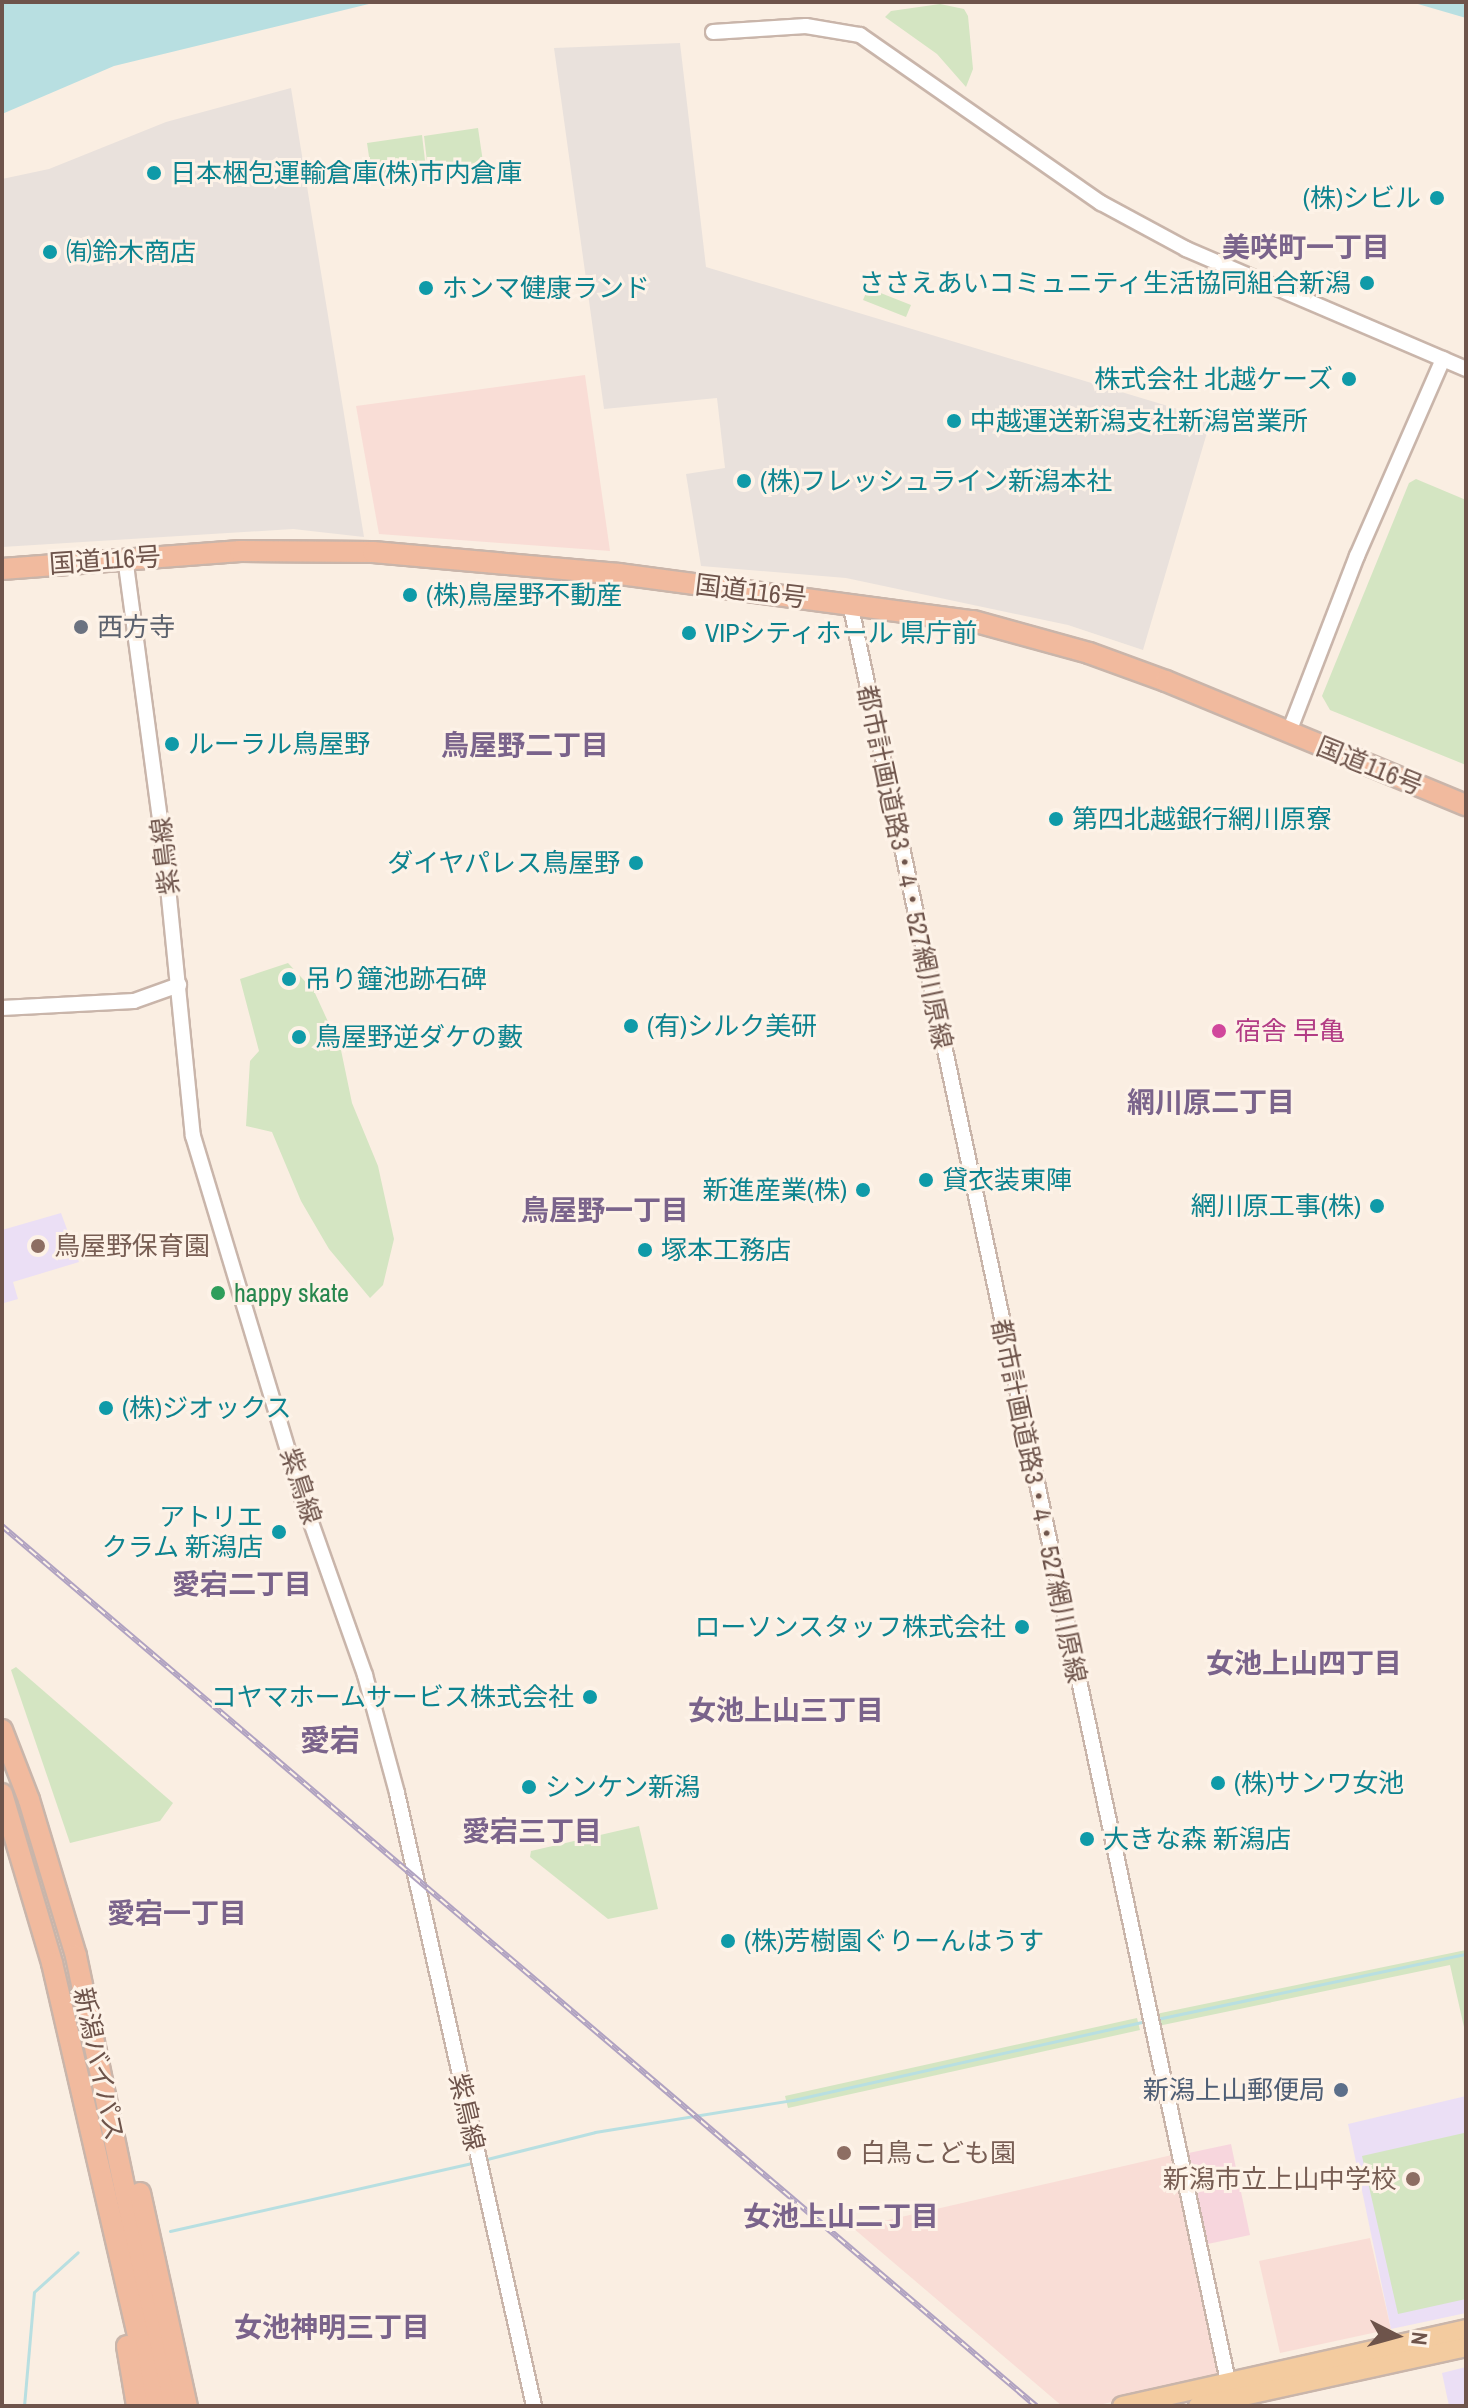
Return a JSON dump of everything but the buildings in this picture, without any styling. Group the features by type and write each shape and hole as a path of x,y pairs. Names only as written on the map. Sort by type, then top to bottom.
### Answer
{"highway":[{"name":"国道116号","path":"2,569 125,557 373,552 619,574 973,621 1089,653 1466,805"},
{"name":"新潟バイパス","path":"2,1730 46,1856 96,2044 170,2406"},
{"name":"新潟バイパス","path":"2,1794 75,2059 154,2406"},
{"path":"96,2044 133,2163 187,2406"},
{"path":"75,2059 137,2406"}],"main road":[{"path":"1198,2406 1230,2390 1466,2329"},
{"path":"1122,2406 1230,2390 1466,2347"}],"street":[{"path":"713,32 806,26 860,35 1101,203 1200,255 1466,369"},
{"path":"1289,732 1357,556 1443,359"},
{"name":"紫鳥線","path":"125,557 179,985 193,1136 302,1497 365,1675 408,1833 534,2406"},
{"name":"都市計画道路3・4・527網川原線","path":"850,603 1230,2390"},
{"path":"2,1008 134,1001 179,985"}],"shaded area":[{"path":"680,43 706,267 1211,419 1143,650 1068,625 846,578 701,566 686,474 725,468 717,398 604,409 554,48"},
{"path":"291,88 364,537 293,529 2,547 2,179 49,169 166,122"},
{"path":"585,375 610,551 379,534 356,406"},
{"name":"鳥屋野保育園","path":"61,1213 79,1262 13,1282 18,1299 4,1303 2,1230"},
{"name":"新潟市立上山中学校","path":"1466,2096 1466,2313 1391,2329 1348,2124"},
{"path":"1231,2144 1250,2235 1203,2245 1184,2154"},
{"path":"1172,2155 1219,2370 1215,2379 1094,2406 1062,2406 853,2228"},
{"path":"1370,2238 1391,2329 1280,2353 1259,2261"},
{"path":"1466,2367 1466,2406 1449,2406 1442,2373"}],"green space":[{"path":"940,4 964,9 968,16 973,69 966,87 937,54 885,17 891,11"},
{"path":"478,128 483,162 428,170 424,136"},
{"path":"422,135 426,169 372,177 367,143"},
{"path":"868,288 911,305 906,317 863,300"},
{"path":"1416,479 1466,500 1466,765 1330,710 1322,696 1409,483"},
{"path":"288,963 314,991 341,1050 352,1103 378,1166 394,1239 383,1285 370,1298 329,1249 301,1201 272,1132 246,1126 250,1061 259,1051 240,979"},
{"path":"16,1667 173,1803 160,1821 70,1843 11,1670"},
{"path":"639,1826 658,1909 608,1919 530,1857 531,1851"},
{"path":"1466,1950 1466,2036 1450,1965 1158,2026 1156,2014"},
{"path":"1137,2018 1140,2030 788,2108 785,2096"},
{"name":"新潟市立上山中学校","path":"1464,2133 1466,2299 1398,2314 1362,2156"}],"water":[{"path":"2,2 377,2 114,66 2,114"},
{"path":"1411,2 1466,2 1466,18"}],"waterway":[{"path":"1157,2019 1466,1954"},
{"path":"483,2160 595,2132 793,2100 1145,2021"},
{"path":"170,2231 476,2162"},
{"path":"24,2406 34,2292 78,2252"}],"railway":[{"path":"2,1526 1036,2406"}],"place":[{"name":"日本梱包運輸倉庫(株)市内倉庫","path":"154,173"},
{"name":"(株)シビル","path":"1437,198"},
{"name":"㈲鈴木商店","path":"50,252"},
{"name":"ささえあいコミュニティ生活協同組合新潟","path":"1367,283"},
{"name":"ホンマ健康ランド","path":"426,288"},
{"name":"株式会社 北越ケーズ","path":"1349,379"},
{"name":"中越運送新潟支社新潟営業所","path":"954,421"},
{"name":"(株)フレッシュライン新潟本社","path":"744,481"},
{"name":"(株)鳥屋野不動産","path":"410,595"},
{"name":"西方寺","path":"81,627"},
{"name":"VIPシティホール 県庁前","path":"689,633"},
{"name":"ルーラル鳥屋野","path":"172,744"},
{"name":"第四北越銀行網川原寮","path":"1056,819"},
{"name":"ダイヤパレス鳥屋野","path":"636,863"},
{"name":"吊り鐘池跡石碑","path":"289,979"},
{"name":"(有)シルク美研","path":"631,1026"},
{"name":"宿舎 早亀","path":"1219,1031"},
{"name":"鳥屋野逆ダケの藪","path":"299,1037"},
{"name":"貸衣装東陣","path":"926,1180"},
{"name":"新進産業(株)","path":"863,1190"},
{"name":"網川原工事(株)","path":"1377,1206"},
{"name":"鳥屋野保育園","path":"38,1246"},
{"name":"塚本工務店","path":"645,1250"},
{"name":"happy skate","path":"218,1293"},
{"name":"(株)ジオックス","path":"106,1408"},
{"name":"アトリエ クラム 新潟店","path":"279,1532"},
{"name":"ローソンスタッフ株式会社","path":"1022,1627"},
{"name":"コヤマホームサービス株式会社","path":"590,1697"},
{"name":"(株)サンワ女池","path":"1218,1783"},
{"name":"シンケン新潟","path":"529,1787"},
{"name":"大きな森 新潟店","path":"1087,1839"},
{"name":"(株)芳樹園ぐりーんはうす","path":"728,1941"},
{"name":"新潟上山郵便局","path":"1341,2090"},
{"name":"白鳥こども園","path":"844,2153"},
{"name":"新潟市立上山中学校","path":"1413,2179"}],"district":[{"name":"美咲町一丁目","path":"1306,247"},
{"name":"鳥屋野二丁目","path":"525,745"},
{"name":"網川原二丁目","path":"1211,1102"},
{"name":"鳥屋野一丁目","path":"605,1210"},
{"name":"愛宕二丁目","path":"242,1584"},
{"name":"女池上山四丁目","path":"1304,1663"},
{"name":"女池上山三丁目","path":"786,1710"},
{"name":"愛宕","path":"330,1740"},
{"name":"愛宕三丁目","path":"532,1831"},
{"name":"愛宕一丁目","path":"177,1913"},
{"name":"女池上山二丁目","path":"841,2216"},
{"name":"女池神明三丁目","path":"332,2327"}]}
